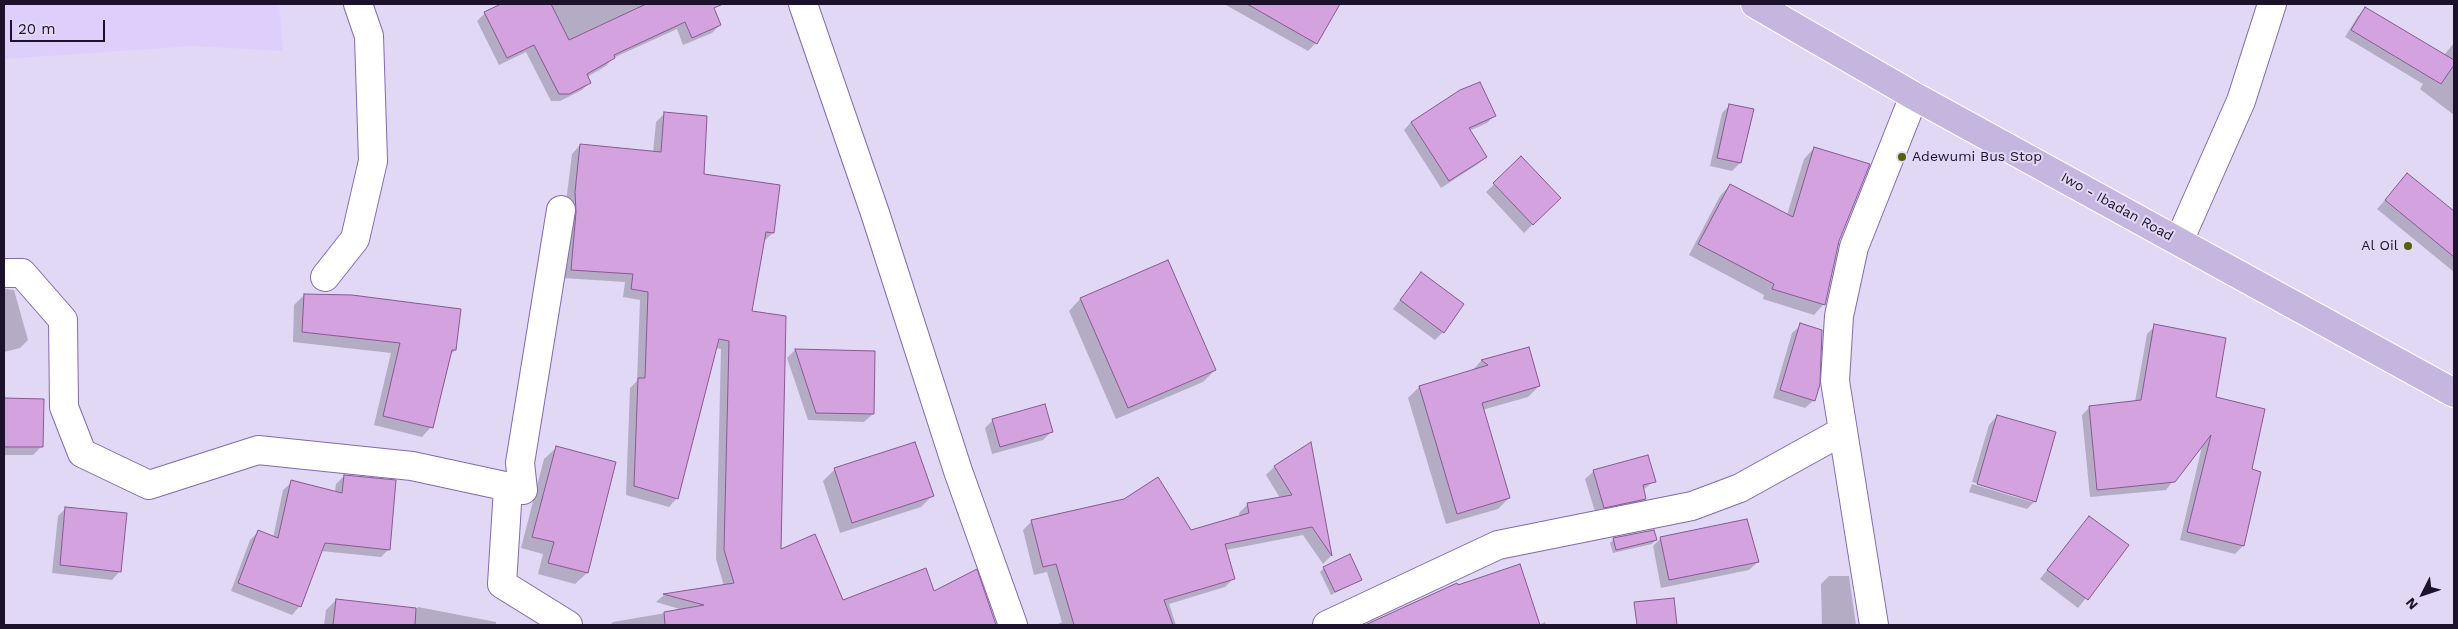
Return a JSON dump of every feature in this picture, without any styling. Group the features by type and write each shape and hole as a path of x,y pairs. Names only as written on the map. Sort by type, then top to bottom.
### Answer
{"main road":[{"name":"Iwo - Ibadan Road","path":"1755,4 1914,96 2454,393"}],"street":[{"path":"325,277 355,239 373,161 369,36 358,4"},
{"path":"803,4 875,213 958,471 1013,625"},
{"path":"2179,242 2241,101 2272,4"},
{"path":"1874,625 1835,380 1839,316 1854,248 1914,96"},
{"path":"522,490 520,463 561,210"},
{"path":"4,273 22,273 63,320 64,407 82,453 149,485 258,450 412,466 522,490"},
{"path":"1327,625 1498,545 1692,506 1740,488 1843,431"},
{"path":"522,490 508,488 502,584 568,625"}],"shaded area":[{"path":"4,4 279,4 283,51 193,46 4,59"}],"building":[{"path":"501,4 551,4 569,40 646,4 723,4 714,8 721,25 692,38 685,22 614,55 615,58 587,74 591,83 569,94 559,94 534,45 507,58 484,12"},
{"path":"1247,4 1340,4 1317,44"},
{"path":"2365,7 2454,60 2454,65 2441,84 2351,30"},
{"path":"1480,82 1496,116 1469,128 1487,157 1449,181 1411,122 1460,90"},
{"path":"1729,104 1754,109 1741,163 1717,158"},
{"path":"664,112 707,116 704,174 780,185 774,233 766,232 752,311 786,316 781,549 815,534 843,600 926,568 934,591 977,569 996,625 665,625 664,612 704,605 663,594 734,583 724,550 729,341 719,339 678,499 634,486 638,378 645,378 648,292 631,289 633,274 571,270 576,212 575,192 580,144 661,152"},
{"path":"1814,147 1870,164 1839,241 1825,305 1772,289 1774,284 1698,244 1730,184 1793,217"},
{"path":"1521,156 1561,198 1533,225 1493,183"},
{"path":"2407,173 2454,211 2454,257 2385,200"},
{"path":"1168,260 1216,370 1128,408 1080,298"},
{"path":"1421,272 1464,304 1444,333 1400,300"},
{"path":"304,294 352,295 461,309 456,350 452,350 433,428 383,416 400,343 302,332"},
{"path":"1800,323 1822,330 1820,384 1815,401 1780,390"},
{"path":"2154,324 2226,338 2216,397 2265,409 2252,469 2261,472 2244,546 2187,532 2211,435 2175,482 2097,490 2089,406 2141,400"},
{"path":"1529,347 1540,386 1482,403 1510,498 1457,514 1419,386 1488,365 1481,360"},
{"path":"795,349 875,351 874,414 816,413"},
{"path":"4,398 44,399 43,447 4,447"},
{"path":"1045,404 1053,432 1000,447 992,419"},
{"path":"1997,415 2056,432 2036,502 1977,484"},
{"path":"915,442 934,496 852,523 834,468"},
{"path":"1311,442 1332,556 1312,527 1225,544 1235,579 1164,600 1173,625 1074,625 1056,564 1043,567 1031,520 1124,499 1158,477 1191,530 1249,513 1247,503 1292,495 1274,466"},
{"path":"556,446 616,462 588,573 548,563 554,542 532,537"},
{"path":"1648,455 1656,482 1643,485 1646,499 1604,508 1593,470"},
{"path":"344,475 396,480 390,550 325,543 301,607 238,583 258,530 278,538 291,480 342,493"},
{"path":"65,507 127,513 121,572 60,565"},
{"path":"2089,516 2129,545 2088,600 2047,570"},
{"path":"1747,519 1759,562 1669,580 1660,537"},
{"path":"1654,530 1657,540 1616,550 1613,538"},
{"path":"1350,554 1362,580 1335,592 1323,567"},
{"path":"1520,564 1540,625 1365,625 1457,583 1458,585"},
{"path":"1674,598 1677,625 1637,625 1634,602"},
{"path":"336,599 416,608 415,625 333,625"}],"place":[{"name":"Adewumi Bus Stop","path":"1902,157"},
{"name":"Al Oil","path":"2408,246"}]}
